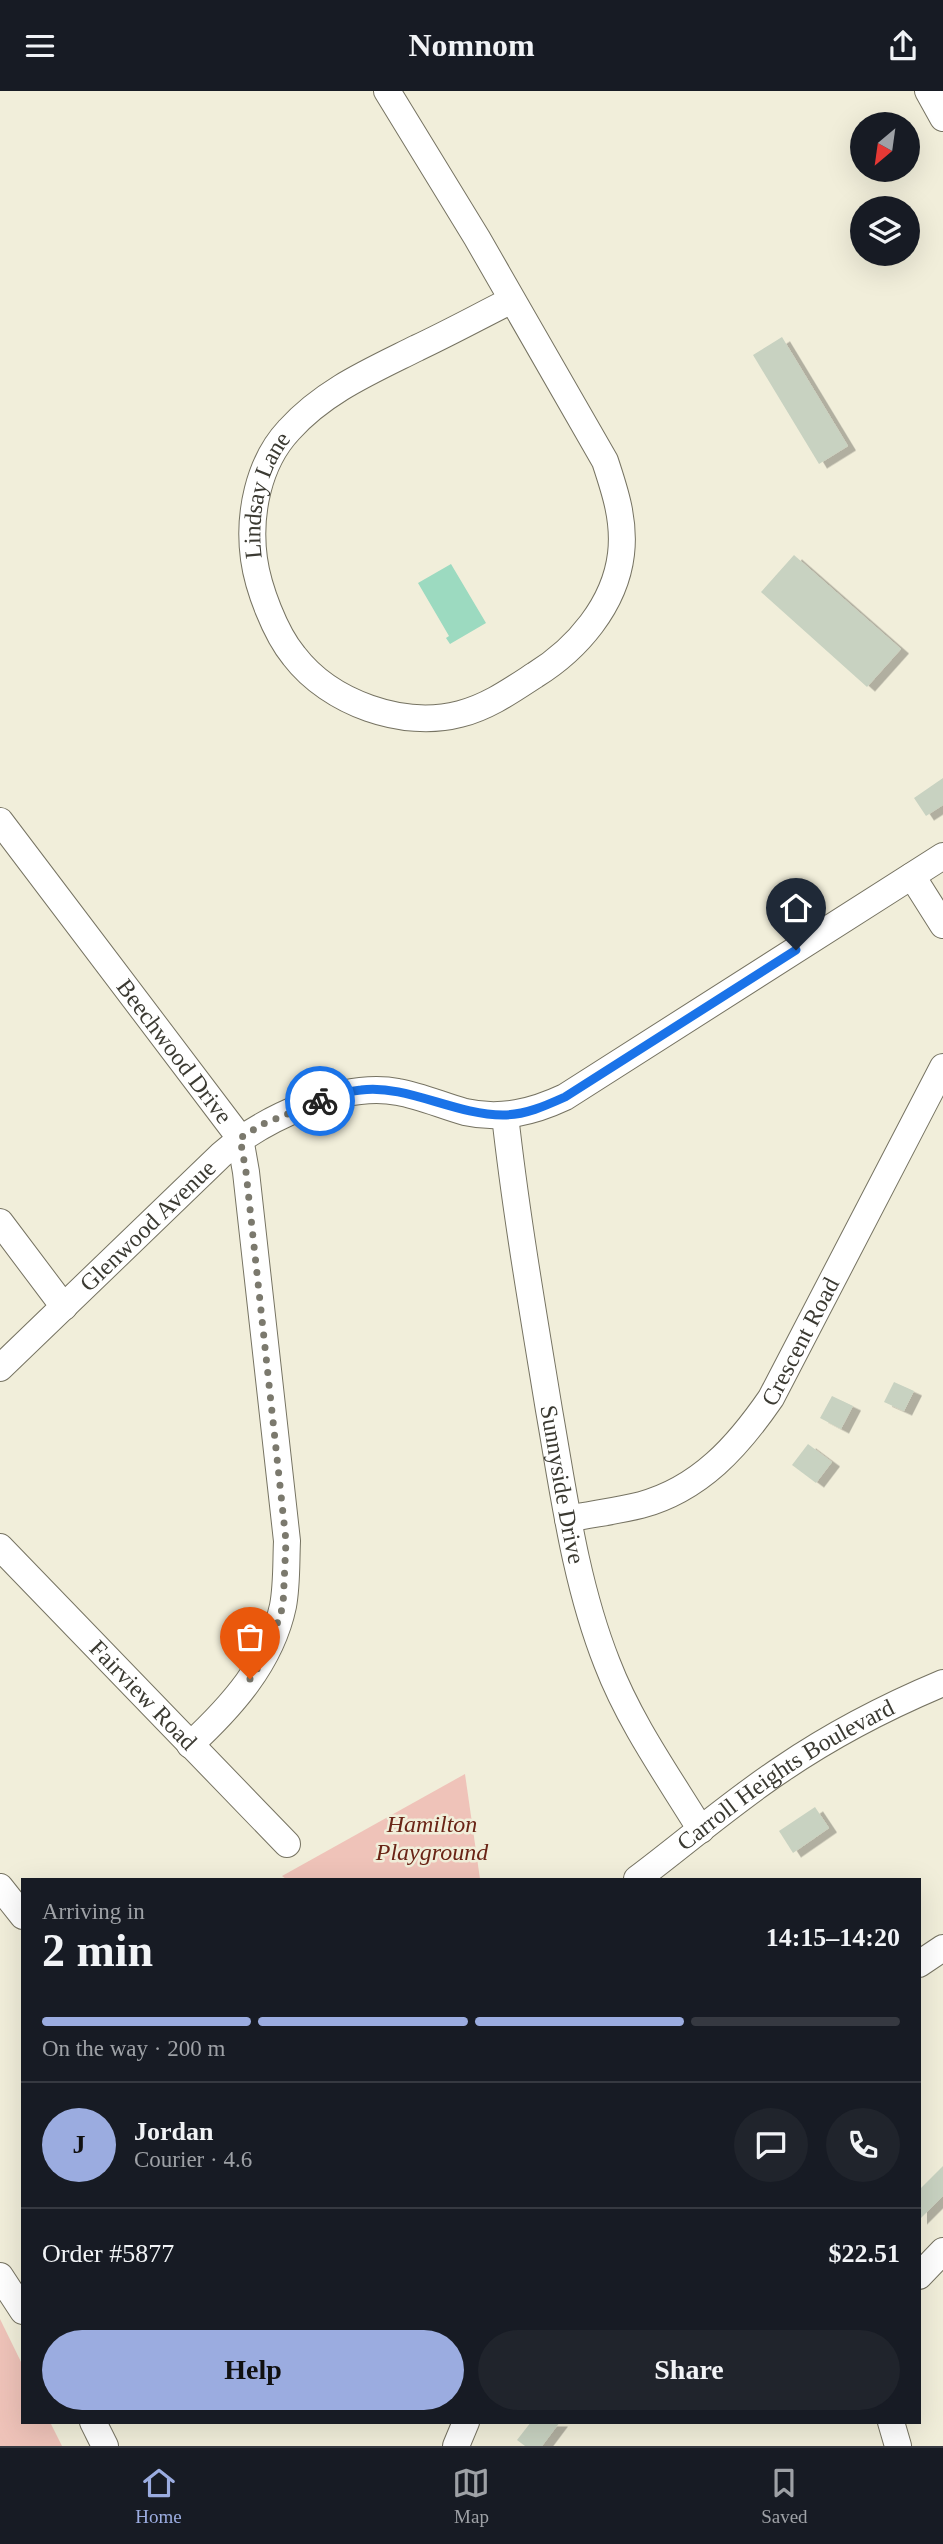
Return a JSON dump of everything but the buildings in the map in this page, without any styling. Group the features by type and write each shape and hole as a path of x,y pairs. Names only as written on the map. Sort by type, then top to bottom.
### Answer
{"street":[{"name":"Lindsay Lane","path":"387,91 577,408 605,461 617,497 621,523 621,554 608,597 594,621 573,647 551,665 499,698 461,714 416,718 388,714 358,704 314,677 293,656 270,611 256,574 252,542 253,515 262,474 287,432 335,390 512,300"},
{"path":"928,91 943,118"},
{"name":"Beechwood Drive","path":"0,821 240,1138 285,1527 286,1572 283,1606 259,1666 217,1719 190,1745"},
{"name":"Glenwood Avenue","path":"0,1368 240,1138 263,1124 332,1097 362,1089 397,1091 467,1112 505,1115 538,1109 565,1097 943,856"},
{"path":"912,876 943,925"},
{"name":"Crescent Road","path":"568,1519 642,1504 678,1491 719,1463 746,1434 771,1398 943,1067"},
{"name":"Sunnyside Drive","path":"505,1115 515,1205 568,1519 587,1605 608,1665 635,1722 701,1830"},
{"path":"0,1222 64,1307"},
{"name":"Fairview Road","path":"0,1546 287,1844"},
{"name":"Carroll Heights Boulevard","path":"638,1878 782,1769 849,1729 943,1683"},
{"path":"0,1887 21,1913"},
{"path":"921,1963 943,1948"},
{"path":"921,2274 943,2251"},
{"path":"0,2276 21,2308"},
{"path":"94,2424 105,2446"},
{"path":"457,2446 465,2424"},
{"path":"892,2424 898,2446"}],"green space":[{"name":"Hamilton Playground","path":"465,1774 480,1878 282,1876"},
{"path":"0,2319 21,2362 21,2424 51,2424 62,2446 0,2446"}],"shaded area":[{"path":"451,564 486,623 450,644 446,638 449,636 418,583"}],"way so far":[{"path":"250,1679 272,1639 283,1606 286,1541 246,1172 240,1138 263,1124 320,1101"}],"route":[{"path":"320,1101 362,1089 397,1091 467,1112 505,1115 538,1109 565,1097 796,950"}]}
